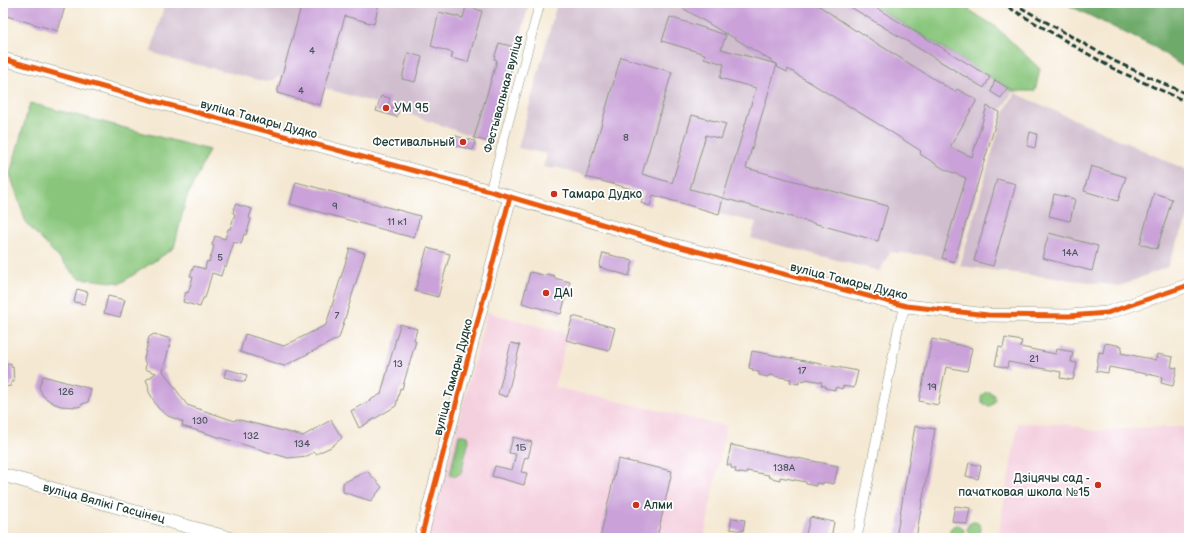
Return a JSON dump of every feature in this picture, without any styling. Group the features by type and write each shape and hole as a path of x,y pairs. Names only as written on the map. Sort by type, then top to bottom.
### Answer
{"street":[{"name":"Фестывальная вуліца","path":"490,191 540,3"},
{"name":"вуліца Тамары Дудко","path":"3,59 490,191 680,247 906,306 988,314 1077,315 1107,313 1189,285"},
{"name":"вуліца Тамары Дудко","path":"421,538 510,197"},
{"name":"вуліца Тамары Дудко","path":"857,538 900,324 906,306"},
{"name":"вуліца Вялікі Гасцінец","path":"3,475 229,538"}],"shaded area":[{"path":"165,3 529,3 518,48 489,142 379,104 282,76 266,82 204,66 177,61 151,52"},
{"path":"557,3 868,3 1013,91 1000,112 956,264 923,255 890,252 880,271 751,238 756,222 719,214 555,167 554,169 543,167 547,154 518,148"},
{"path":"1015,93 1189,171 1189,215 1167,267 1120,286 960,266 1003,114"},
{"path":"487,312 568,334 554,387 726,426 704,538 428,538"},
{"name":"Дзіцячы сад - пачатковая школа №15","path":"1018,423 1065,424 1094,431 1155,427 1189,427 1189,538 998,538"}],"green space":[{"path":"869,3 958,3 996,27 1040,69 1035,91 1013,91"},
{"path":"1064,3 1189,3 1189,68 1182,66 1156,48"},
{"path":"30,103 209,150 186,199 174,248 121,283 78,278 26,223 10,174"},
{"path":"985,392 991,392 995,396 995,402 991,406 985,406 981,402 981,396"},
{"path":"459,435 468,436 469,440 461,473 456,476 450,475"},
{"path":"971,522 977,522 981,526 981,532 977,536 971,536 967,532 967,526"},
{"path":"954,525 960,525 964,529 964,535 960,539 954,539 950,535 950,529"}],"building":[{"path":"3,3 66,3 58,31 3,15"},
{"path":"302,3 379,3 374,24 345,16 320,105 277,93"},
{"path":"674,3 815,3 856,31 857,30 955,92 957,89 977,100 950,147 972,157 987,106 999,112 954,262 942,258 966,178 944,169 920,154 921,151 888,130 788,69 787,72 777,67 778,65"},
{"path":"844,3 868,3 990,77 984,88"},
{"path":"466,6 482,11 468,62 451,58 453,53 431,46 439,12 463,18"},
{"path":"670,17 726,35 721,49 777,64 746,168 888,206 878,241 723,198 756,88 720,78 724,64 704,58 705,54 662,41"},
{"path":"499,43 518,48 489,142 474,138 497,60 494,59"},
{"path":"408,53 422,57 415,82 402,79"},
{"path":"621,57 672,72 642,174 672,183 692,115 726,124 721,139 706,135 690,189 723,198 719,214 653,195 650,206 641,203 644,192 586,177"},
{"path":"995,80 1008,88 1001,98 991,92"},
{"name":"УМ 95","path":"381,96 390,98 388,106 399,109 397,117 376,111"},
{"path":"1030,132 1037,134 1035,148 1027,146"},
{"name":"Фестивальный","path":"452,135 475,141 473,150 450,144"},
{"path":"1091,166 1126,177 1118,201 1084,191"},
{"path":"997,179 1016,184 993,266 974,261"},
{"path":"296,182 420,216 414,238 290,204"},
{"path":"1154,193 1172,199 1157,249 1140,244"},
{"path":"1054,194 1075,199 1070,221 1049,216"},
{"path":"235,204 252,209 249,218 251,219 246,235 244,234 241,244 234,242 226,267 224,266 221,276 212,273 205,298 203,298 200,307 183,302 186,292 188,293 193,277 190,276 194,266 205,269 207,261 209,262 212,253 214,246 212,245 215,236 225,239 235,214 233,213"},
{"path":"1049,233 1098,246 1092,271 1042,258"},
{"path":"350,248 365,253 339,338 284,366 240,352 245,334 284,346 326,325"},
{"path":"427,248 450,254 438,297 415,291"},
{"path":"603,253 633,261 629,276 599,267"},
{"name":"ДАІ","path":"530,272 547,276 547,274 555,276 554,278 570,282 561,314 522,303"},
{"path":"77,289 88,292 85,304 74,302"},
{"path":"108,296 125,300 120,317 104,313"},
{"path":"573,316 615,328 609,351 566,340"},
{"path":"400,324 417,329 414,340 416,341 402,389 400,388 396,406 359,428 351,411 381,394"},
{"path":"154,334 171,339 163,371 187,405 235,421 236,419 303,436 331,420 342,438 331,447 316,454 314,452 307,456 288,458 182,426 183,422 168,416 158,408 149,392 146,380 156,373 145,369 146,365 144,359 149,337"},
{"path":"1005,338 1022,341 1020,347 1056,354 1057,349 1073,352 1071,362 1077,363 1073,380 1060,378 1061,372 1008,362 1007,368 995,365 999,347 1003,348"},
{"path":"932,339 972,348 967,371 946,367 938,405 919,401"},
{"path":"511,343 520,345 507,397 498,394"},
{"path":"1105,343 1122,346 1121,353 1156,360 1157,354 1173,357 1171,367 1177,368 1173,386 1161,383 1162,377 1109,367 1108,373 1096,371 1099,352 1103,353"},
{"path":"752,351 858,371 854,388 843,386 842,389 836,387 835,390 825,388 826,386 821,385 822,382 806,379 805,381 799,380 799,384 790,382 791,379 769,375 768,377 759,375 759,372 753,371 753,369 749,368"},
{"path":"11,363 11,367 13,367 14,382 11,382 11,386 3,387 3,364"},
{"path":"226,369 247,375 245,382 224,377"},
{"path":"43,376 91,389 88,402 77,407 61,406 53,403 43,396 39,387"},
{"path":"915,426 935,429 916,538 896,538"},
{"path":"513,437 532,442 528,458 525,457 521,472 527,473 524,485 492,476 495,466 512,470 516,454 509,453"},
{"path":"731,445 838,466 834,484 823,482 823,484 816,483 816,486 806,484 806,482 780,477 780,480 768,477 769,475 747,471 746,474 735,472 736,469 731,468 731,465 727,465"},
{"name":"Алми","path":"618,459 672,471 657,538 600,538"},
{"path":"969,463 981,466 978,479 966,476"},
{"path":"367,471 382,487 371,501 343,492 343,483"},
{"path":"955,506 970,508 967,524 952,521"},
{"path":"810,517 834,522 831,538 805,538"},
{"path":"732,518 745,520 743,531 730,529"}],"railway":[{"path":"1001,3 1112,68 1189,103"},
{"path":"1013,3 1114,61 1189,95"}],"cycle path":[{"path":"3,59 490,191 673,245 906,306 988,315 1069,316 1107,313 1189,285"},
{"path":"421,538 510,197"}],"place":[{"name":"УМ 95","path":"386,108"},
{"name":"Фестивальный","path":"463,142"},
{"name":"Тамара Дудко","path":"554,194"},
{"name":"ДАІ","path":"546,293"},
{"name":"Дзіцячы сад - пачатковая школа №15","path":"1098,485"},
{"name":"Алми","path":"636,505"}]}
